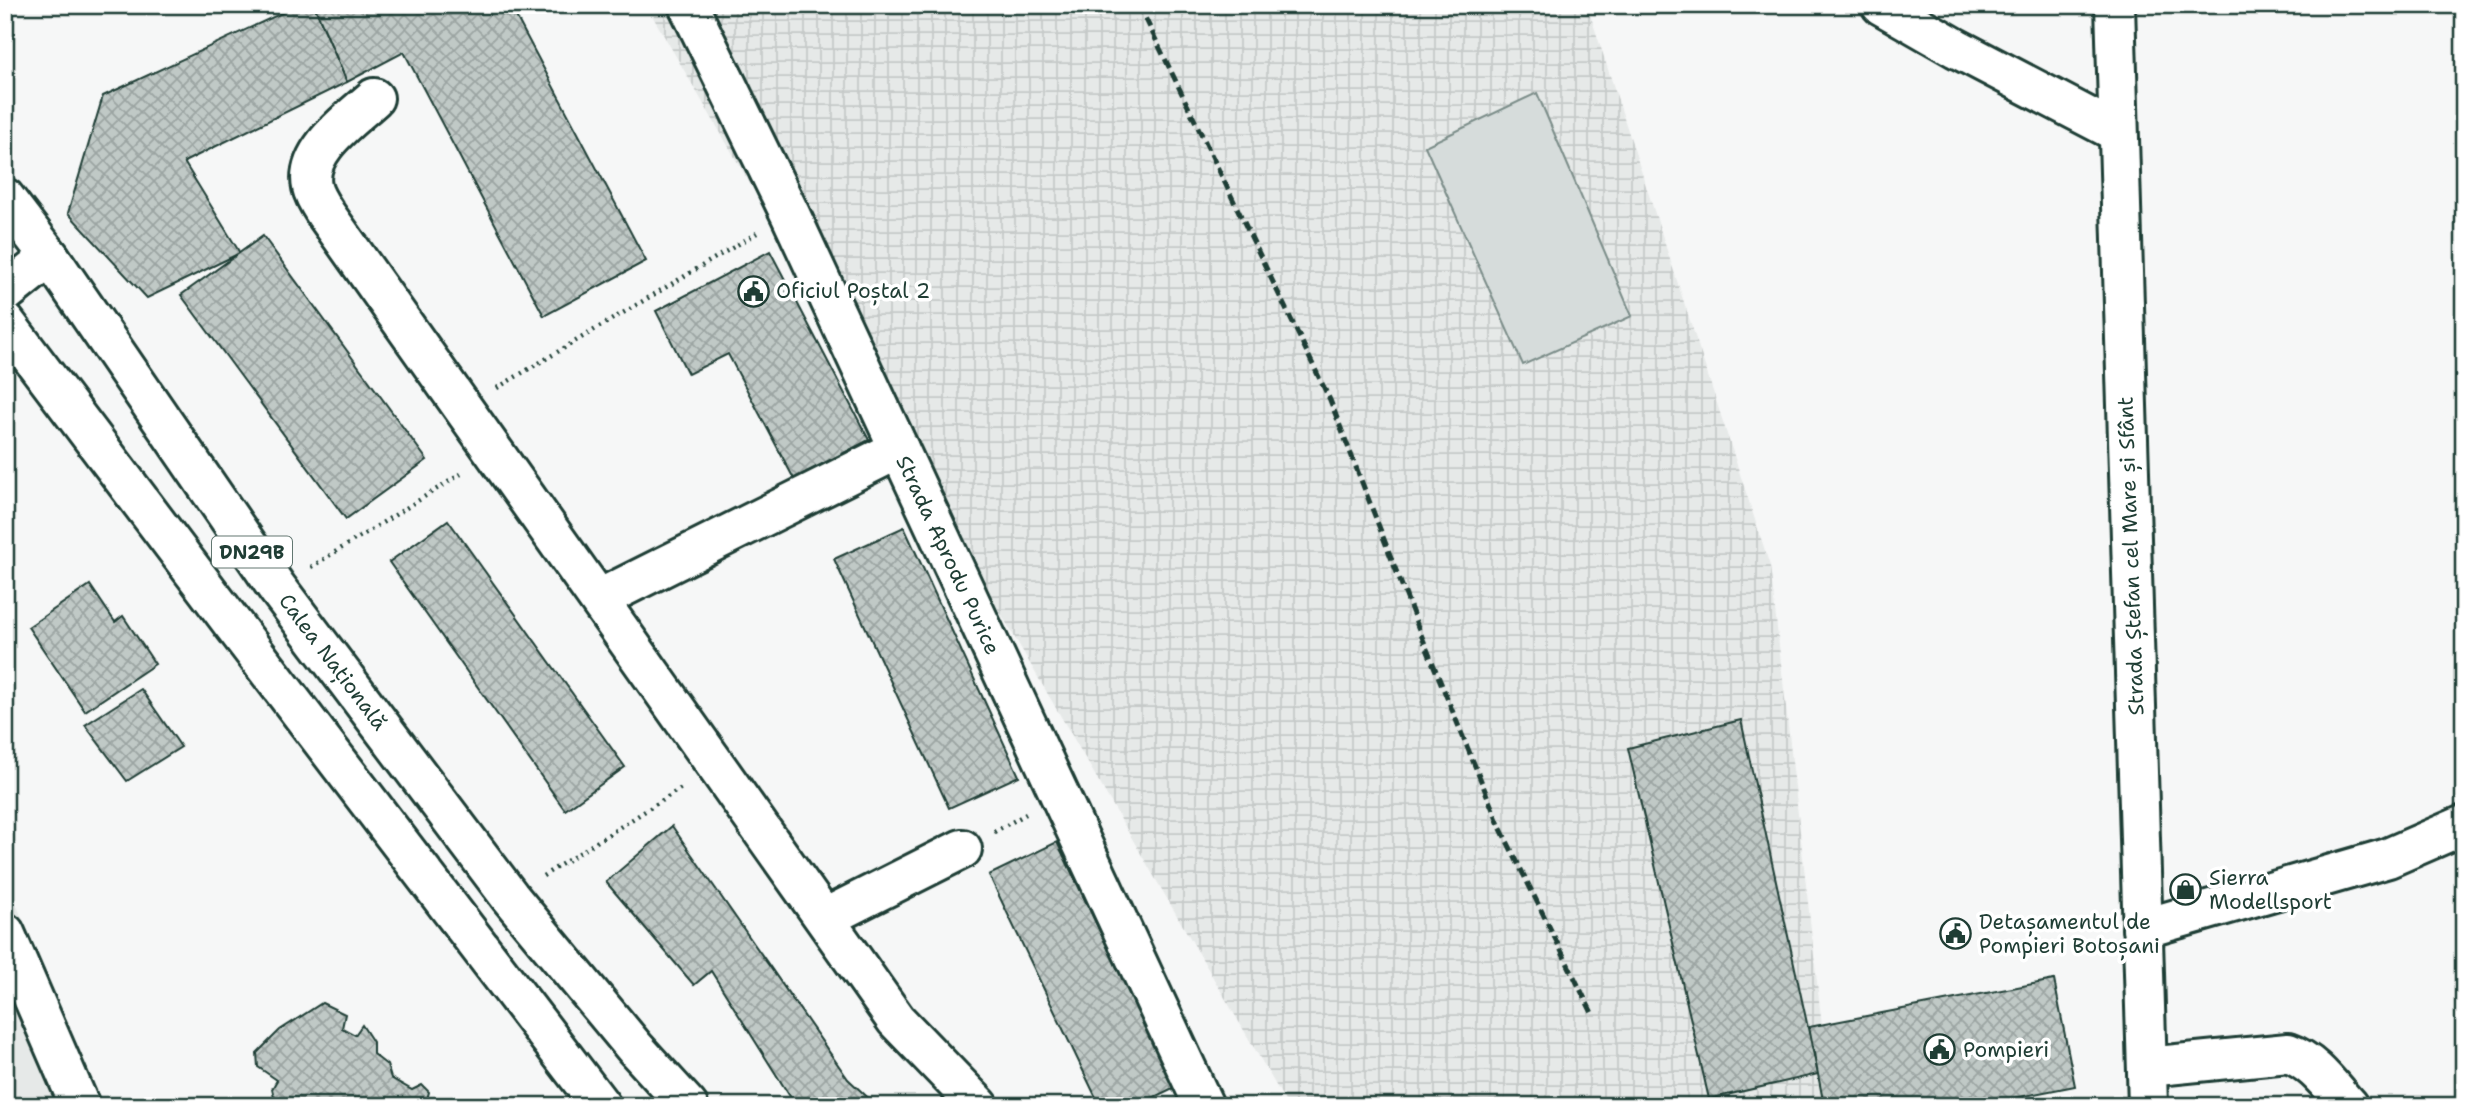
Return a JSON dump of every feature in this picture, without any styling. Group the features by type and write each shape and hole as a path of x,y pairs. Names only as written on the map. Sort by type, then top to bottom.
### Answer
{"street":[{"name":"Strada Aprodu Purice","path":"688,5 790,214 1204,1106"},
{"path":"1881,5 1956,48 2117,132"},
{"name":"Strada Ștefan cel Mare și Sfânt","path":"2115,5 2148,1106"},
{"path":"374,98 317,152 312,167 312,188 327,216 896,1020 979,1106"},
{"name":"Calea Națională","path":"5,198 50,257 276,588 510,897 635,1048 688,1106"},
{"path":"5,293 50,257"},
{"name":"DN29B","path":"5,322 601,1106"},
{"path":"599,600 899,449"},
{"path":"2142,929 2388,858 2464,825"},
{"path":"824,918 962,849"},
{"path":"5,933 80,1106"},
{"path":"2147,1067 2288,1053 2302,1058 2348,1106"}],"path":[{"path":"463,408 790,214"},
{"path":"276,588 495,453"},
{"path":"510,897 716,766"},
{"path":"962,849 1062,796"}],"shaded area":[{"path":"646,5 1587,5 1770,566 1831,1106 1288,1106"},
{"path":"1537,93 1632,316 1523,365 1425,146"},
{"path":"5,876 98,1106 5,1106"}],"building":[{"path":"299,5 314,5 347,82 184,162 240,253 147,298 68,213 103,96"},
{"path":"314,5 510,5 646,261 544,316 404,52 347,82"},
{"path":"263,236 427,460 346,519 181,295"},
{"path":"770,251 869,440 794,479 728,354 688,374 656,311"},
{"path":"448,520 625,767 565,810 389,562"},
{"path":"904,527 1019,776 949,808 834,559"},
{"path":"90,585 115,622 123,616 155,664 85,711 28,627"},
{"path":"141,689 181,747 127,781 85,725"},
{"path":"1741,720 1818,1074 1709,1099 1628,748"},
{"path":"672,826 848,1079 877,1106 796,1106 711,971 694,985 606,882"},
{"path":"1057,842 1175,1087 1136,1106 1100,1106 989,875"},
{"name":"Pompieri","path":"2054,980 2075,1086 1974,1106 1824,1106 1809,1027"},
{"path":"322,1003 345,1014 342,1028 355,1035 362,1025 373,1042 373,1054 387,1065 391,1078 412,1090 422,1085 429,1092 425,1106 276,1106 272,1089 277,1080 258,1067 257,1053 280,1030"}],"railway":[{"path":"1139,5 1330,400 1418,627 1500,827 1592,1013"}],"place":[{"name":"Oficiul Poștal 2","path":"753,291"},
{"name":"Sierra Modellsport","path":"2186,890"},
{"name":"Detașamentul de Pompieri Botoșani","path":"1956,934"},
{"name":"Pompieri","path":"1940,1050"}]}
